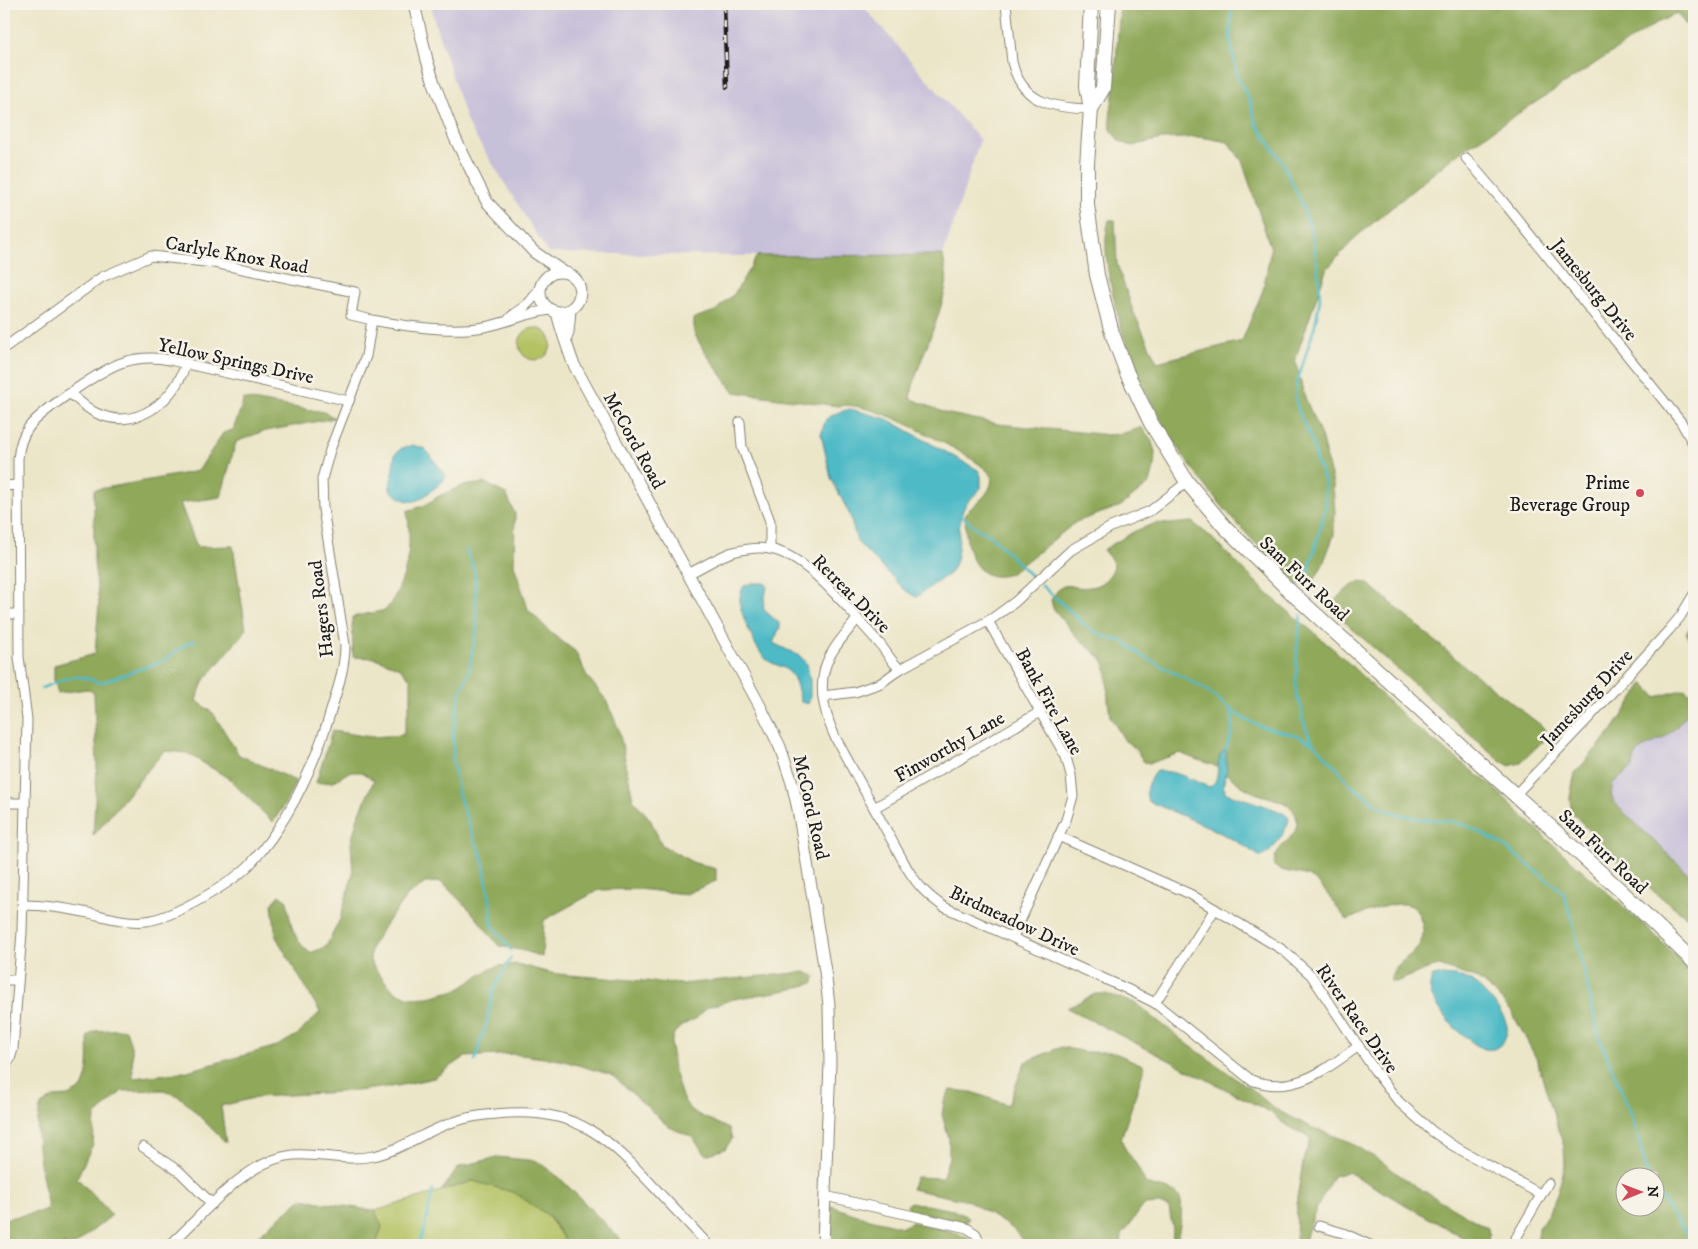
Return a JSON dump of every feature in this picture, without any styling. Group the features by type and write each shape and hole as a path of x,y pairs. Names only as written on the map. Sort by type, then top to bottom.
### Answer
{"main road":[{"name":"Sam Furr Road","path":"1091,4 1087,86 1091,109 1087,164 1088,216 1096,275 1121,359 1139,400 1187,482 1224,526 1255,558 1621,891 1694,962"},
{"name":"Sam Furr Road","path":"1091,109 1103,88 1109,4"}],"street":[{"name":"McCord Road","path":"414,4 427,60 456,138 487,202 534,252 562,272 572,276 579,286 579,300 570,310 568,332 565,339"},
{"path":"1006,4 1012,62 1021,83 1035,97 1048,105 1091,109"},
{"name":"Jamesburg Drive","path":"1466,158 1682,422 1694,445"},
{"name":"McCord Road","path":"534,252 542,282 540,298 545,305 554,311 573,363 775,735 788,768 798,808 829,1005 830,1063 823,1245"},
{"name":"Carlyle Knox Road","path":"4,348 102,276 151,256 214,262 355,292 351,315 372,320"},
{"path":"509,319 533,300 542,282 550,274 562,272"},
{"path":"372,320 398,325 479,328 498,324 509,319 516,319 534,311 570,310"},
{"name":"Hagers Road","path":"22,905 61,908 129,921 154,920 224,885 250,864 287,812 315,759 343,667 345,650 343,628 323,508 322,487 330,450 366,356 372,320"},
{"name":"Yellow Springs Drive","path":"6,1064 10,1059 13,1049 22,905 25,803 27,712 19,657 18,614 19,453 24,434 36,419 108,368 130,360 154,358 186,363 349,401"},
{"path":"71,394 102,416 123,419 137,416 150,411 168,397 181,378 186,363"},
{"path":"740,422 742,447 770,521 770,549"},
{"path":"824,696 855,692 881,683 900,670 988,621 1006,610 1072,550 1111,527 1150,511 1187,482"},
{"path":"4,486 18,486"},
{"name":"Retreat Drive","path":"688,574 730,553 754,548 770,549 790,556 808,567 883,647 900,670"},
{"name":"Jamesburg Drive","path":"1515,795 1670,630 1694,594"},
{"path":"4,614 18,614"},
{"name":"Birdmeadow Drive","path":"857,619 834,649 825,668 822,686 826,718 874,808 920,888 944,907 1155,1003 1251,1080 1262,1084 1281,1085 1297,1083 1316,1076 1359,1046"},
{"name":"Bank Fire Lane","path":"988,621 1066,756 1071,775 1073,796 1066,820 1013,937"},
{"name":"Finworthy Lane","path":"874,808 1040,712"},
{"path":"4,803 25,803"},
{"name":"River Race Drive","path":"1058,836 1190,894 1283,950 1311,975 1377,1074 1399,1102 1432,1132 1540,1194"},
{"path":"1155,1003 1215,909"},
{"path":"4,980 18,980"},
{"path":"170,1245 243,1176 267,1161 306,1155 356,1158 373,1156 393,1150 441,1125 492,1114 526,1112 541,1113 566,1119 591,1130 613,1145 708,1245"},
{"path":"143,1147 180,1172 212,1204"},
{"path":"1512,1245 1548,1183"},
{"path":"825,1196 967,1228 976,1234 981,1245"},
{"path":"1319,1226 1343,1233 1368,1245"}],"shaded area":[{"path":"431,4 861,4 980,140 943,255 739,256 548,253 467,123 435,23"},
{"path":"1694,703 1694,879 1614,803 1611,794 1613,783 1628,772 1634,758 1641,749 1665,737 1686,715"}],"green space":[{"path":"1120,4 1694,4 1694,36 1677,13 1657,23 1458,153 1356,237 1326,270 1295,360 1304,395 1321,436 1333,484 1334,535 1323,564 1312,585 1298,585 1236,522 1208,489 1182,454 1160,418 1140,379 1125,339 1113,295 1108,267 1106,239 1109,220 1115,220 1117,264 1133,311 1157,362 1242,341 1263,290 1271,249 1242,161 1228,142 1201,137 1162,139 1132,146 1119,141 1111,130 1110,118"},
{"path":"943,255 947,278 943,300 910,398 945,413 998,424 1109,435 1124,433 1141,427 1151,439 1155,452 1154,468 1150,483 1121,506 1076,522 1010,574 997,576 986,574 972,558 968,547 965,523 966,512 984,497 991,482 991,476 976,462 926,434 886,415 868,409 734,392 704,351 694,333 694,318 715,311 734,294 757,256"},
{"path":"535,328 541,329 546,333 550,338 550,350 546,355 541,359 535,360 529,359 524,355 520,350 519,344 520,338 524,333 529,329"},
{"path":"244,399 324,412 335,418 261,432 236,442 221,497 180,503 197,547 233,546 246,630 203,682 196,700 213,713 239,755 296,781 286,802 273,822 228,778 187,753 164,751 93,836 97,767 94,693 87,689 58,693 54,680 54,665 95,654 99,603 94,563 94,490 198,471 223,433 233,430"},
{"path":"485,483 506,494 515,514 514,565 528,609 551,633 575,651 587,676 606,700 619,730 633,799 650,819 662,845 692,862 716,869 716,881 686,894 637,889 599,890 544,920 542,957 525,951 499,946 470,910 441,882 425,883 407,896 387,922 371,947 370,961 394,991 410,998 429,997 459,989 488,970 499,966 517,964 550,973 681,984 805,972 815,976 814,983 788,990 734,999 708,1007 697,1018 683,1025 674,1033 671,1045 674,1070 682,1097 691,1111 729,1129 732,1139 725,1149 706,1155 692,1137 669,1127 612,1075 560,1060 513,1054 465,1057 434,1078 397,1086 356,1091 258,1097 221,1106 226,1143 180,1097 164,1090 122,1091 95,1116 93,1144 77,1178 112,1215 75,1245 4,1245 4,1219 48,1210 39,1157 38,1118 41,1105 54,1097 68,1096 81,1089 88,1070 88,1036 95,1031 126,1029 132,1050 133,1078 184,1072 277,1046 297,1035 320,1012 276,937 272,904 280,895 287,900 293,929 299,941 310,953 326,947 340,919 353,873 351,843 357,820 374,780 361,772 349,772 333,782 316,783 332,731 371,737 403,735 411,697 411,680 400,668 375,658 353,657 352,617 386,610 399,588 409,550 407,511 425,505 439,496 462,486"},
{"path":"1192,522 1210,536 1268,594 1338,653 1415,727 1491,785 1548,840 1652,932 1694,974 1694,1245 1537,1245 1539,1228 1553,1205 1560,1184 1565,1165 1564,1147 1536,1058 1511,1011 1494,992 1478,979 1439,966 1396,982 1391,981 1396,967 1421,943 1423,934 1422,924 1420,917 1413,907 1407,904 1391,905 1347,920 1315,880 1305,875 1284,871 1274,866 1278,852 1294,833 1296,827 1296,816 1290,807 1255,793 1213,765 1180,753 1150,763 1144,762 1134,747 1125,741 1110,716 1107,671 1102,659 1076,636 1053,608 1051,600 1058,590 1064,586 1088,587 1103,582 1114,567 1111,559 1103,550 1135,531 1156,523"},
{"path":"1358,582 1367,583 1376,590 1463,665 1542,726 1547,733 1546,738 1520,763 1510,766 1499,760 1328,607 1347,589"},
{"path":"1694,621 1694,646 1686,633"},
{"path":"1644,683 1656,697 1685,689 1694,697 1693,702 1683,719 1669,734 1640,750 1634,760 1633,767 1613,783 1611,794 1614,803 1694,879 1694,922 1629,873 1571,811 1570,797 1575,773 1612,731"},
{"path":"1095,994 1106,994 1135,1003 1275,1109 1313,1128 1348,1141 1382,1162 1410,1183 1488,1228 1487,1245 1476,1245 1348,1172 1333,1176 1314,1214 1303,1245 1296,1245 1297,1198 1304,1157 1311,1139 1280,1121 1274,1114 1067,1008"},
{"path":"1061,1047 1086,1052 1113,1052 1145,1066 1121,1139 1146,1184 1174,1192 1180,1198 1182,1211 1176,1245 1172,1245 1173,1230 1169,1208 1159,1204 1144,1205 1122,1235 1121,1245 1027,1245 1013,1229 969,1201 911,1189 916,1177 942,1178 949,1158 949,1138 942,1115 944,1102 950,1090 972,1092 1008,1105 1025,1062"},
{"path":"497,1157 537,1161 560,1178 626,1245 568,1245 549,1216 515,1193 473,1181 441,1191 459,1167"},
{"path":"473,1181 523,1181 568,1245 247,1245 301,1199 375,1211"},
{"path":"301,1199 375,1211 382,1227 376,1245 247,1245"},
{"path":"910,1202 953,1210 969,1217 966,1223 910,1210 907,1206"},
{"path":"831,1206 866,1218 902,1227 913,1222 958,1233 972,1241 974,1245 829,1245"}],"water":[{"path":"850,409 887,419 978,470 981,476 981,488 967,503 962,514 957,557 950,573 916,597 906,591 857,542 850,515 831,478 821,434 826,419"},
{"path":"413,445 425,449 446,476 442,482 426,495 416,501 407,501 396,495 390,490 390,487 395,454 402,448"},
{"path":"752,583 764,583 767,585 764,610 779,623 780,627 773,643 800,656 807,664 810,680 810,699 808,704 801,702 796,683 790,673 763,656 747,626 741,610 740,599 744,586"},
{"path":"1226,749 1227,769 1223,786 1226,793 1269,807 1285,814 1289,819 1278,841 1271,850 1261,857 1209,827 1148,801 1146,793 1148,785 1156,771 1177,774 1209,787 1216,779 1220,757"},
{"path":"1443,975 1469,980 1477,985 1493,1002 1506,1022 1507,1033 1503,1042 1494,1049 1485,1049 1472,1042 1451,1024 1434,1000 1430,986 1433,976"}],"waterway":[{"path":"4,8 15,4"},
{"path":"1232,4 1230,38 1238,78 1250,102 1256,123 1282,162 1302,204 1312,233 1319,276 1320,299 1315,325 1296,386 1296,402 1299,412 1313,444 1316,460 1324,479 1326,506 1305,586"},
{"path":"961,515 979,530 990,535 1034,579"},
{"path":"466,550 475,576 477,627 468,675 460,692 453,735 453,762 459,796 474,839 482,855 492,924 511,950"},
{"path":"1041,585 1089,628 1105,637 1123,641 1142,656 1202,687 1242,718 1263,727 1296,735 1313,743 1353,787 1381,808 1421,819 1450,821 1467,826 1500,843 1563,892 1571,915 1599,1037 1632,1116 1645,1166"},
{"path":"1301,615 1297,648 1296,695 1302,708 1302,719 1312,742"},
{"path":"42,688 64,679 76,677 91,679 99,683 161,662 190,642 195,641"},
{"path":"1226,749 1233,725 1230,710"},
{"path":"4,715 8,714"},
{"path":"475,1061 480,1046 479,1043 486,1026 493,991 511,958"},
{"path":"418,1245 425,1227 433,1190"},
{"path":"1666,1205 1694,1243"}],"railway":[{"path":"724,4 727,87"}],"place":[{"name":"Prime Beverage Group","path":"1640,493"}]}
